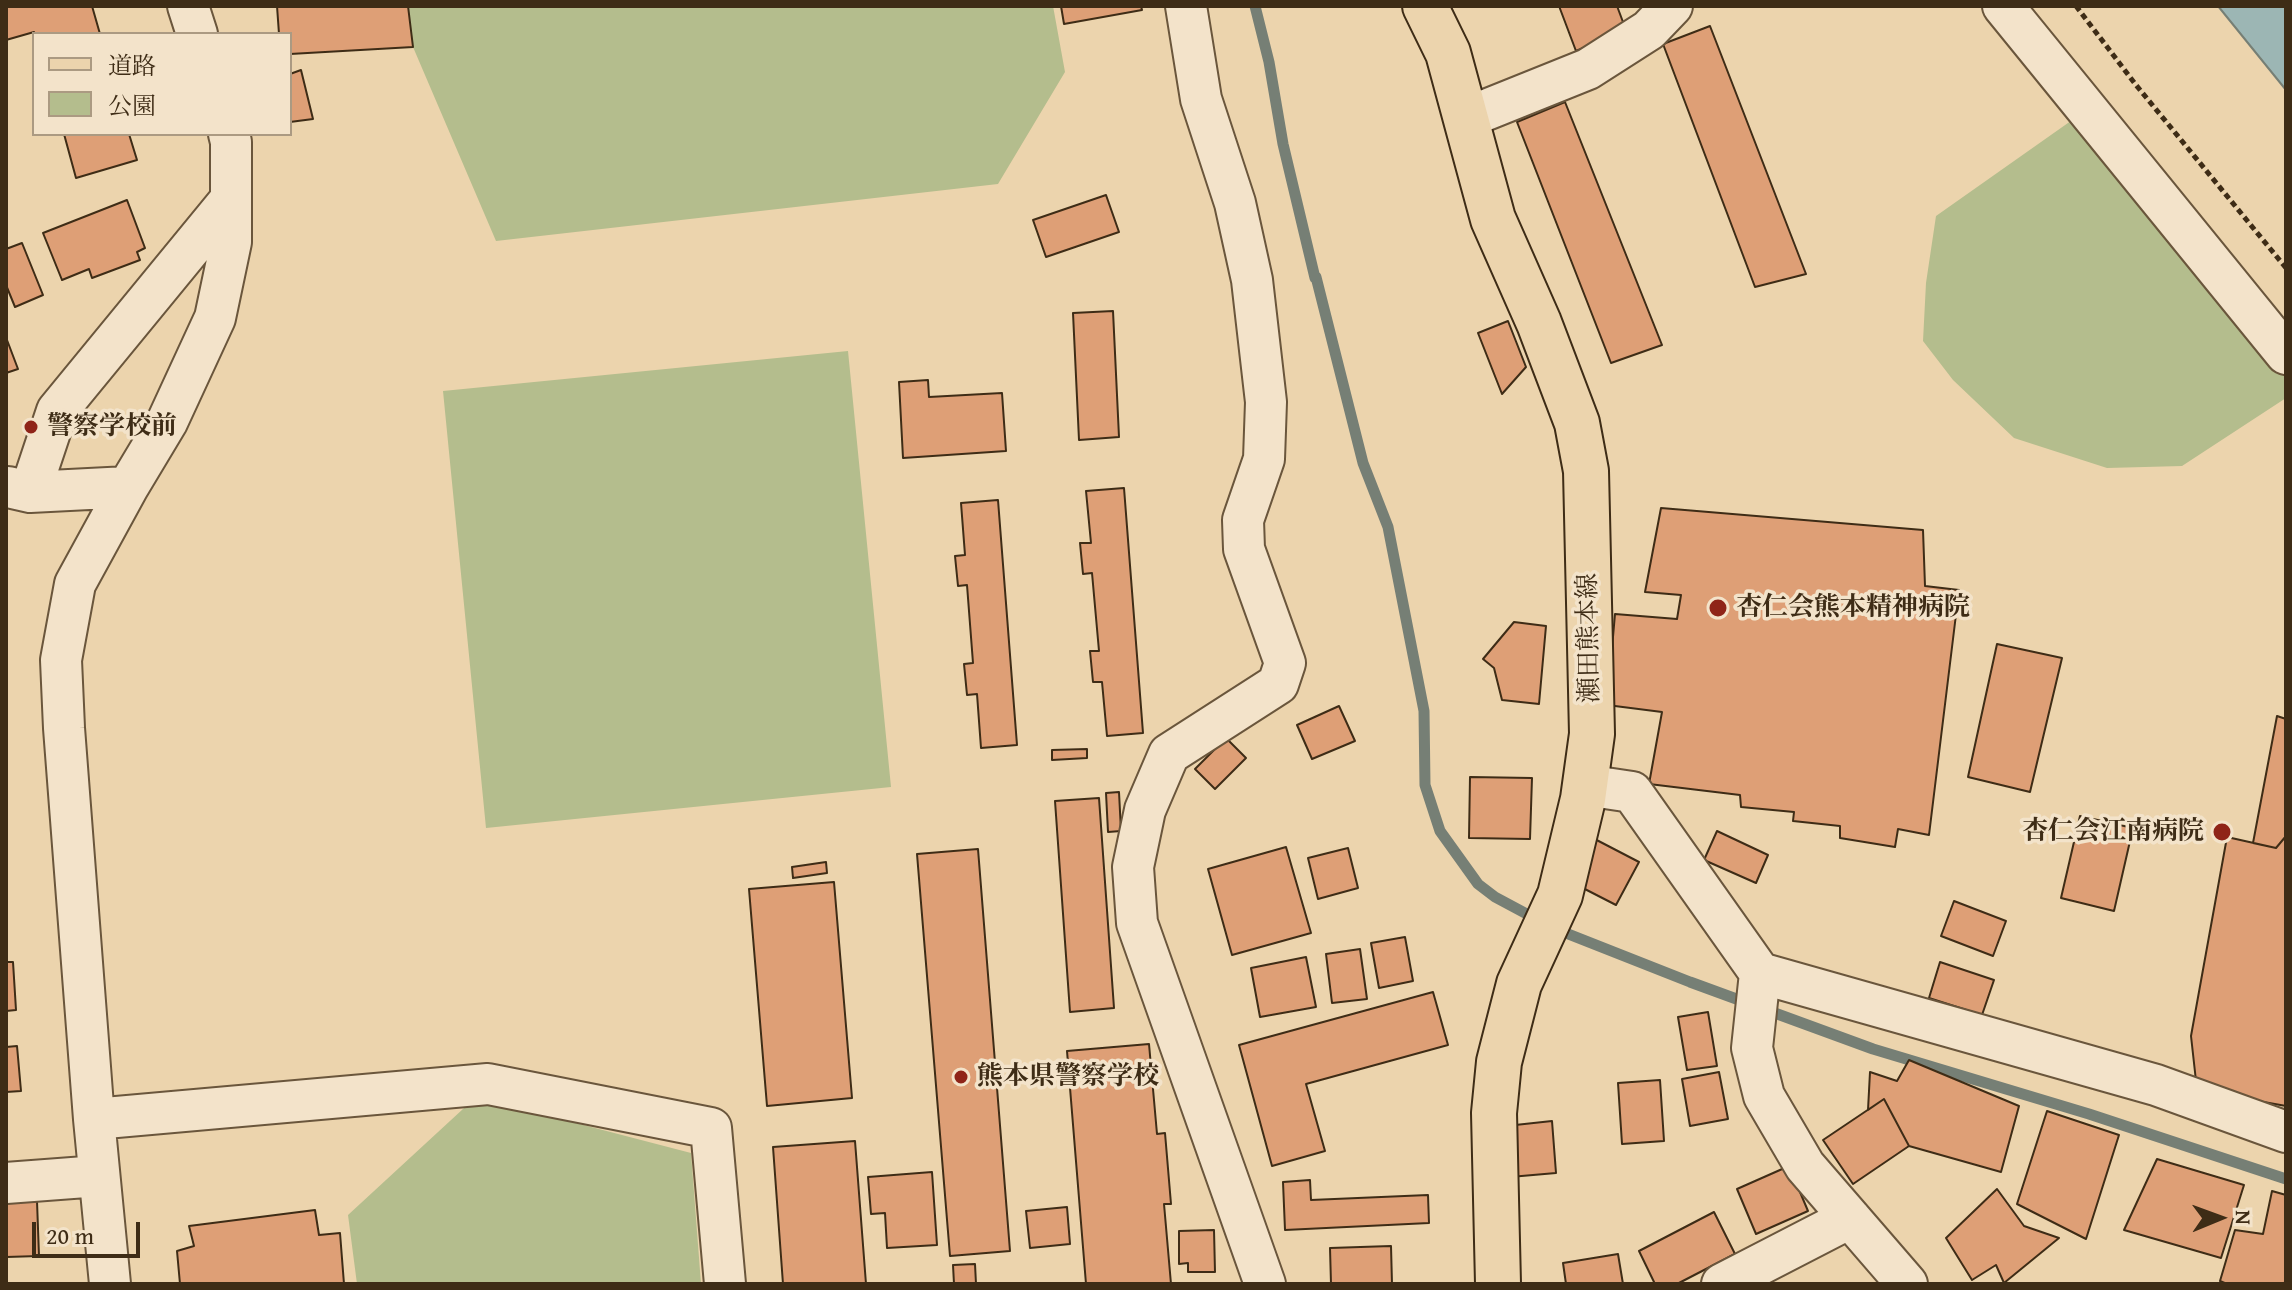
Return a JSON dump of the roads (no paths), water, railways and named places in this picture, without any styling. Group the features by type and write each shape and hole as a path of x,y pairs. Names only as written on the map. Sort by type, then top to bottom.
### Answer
{"main road":[{"name":"瀬田熊本線","path":"1425,6 1448,53 1493,219 1539,323 1577,423 1586,471 1592,734 1585,785 1560,895 1519,984 1499,1062 1494,1113 1498,1284"}],"street":[{"path":"188,6 196,32"},
{"path":"1186,6 1201,99 1235,203 1252,280 1266,402 1264,459 1243,520 1244,549 1285,663 1278,684 1169,754 1145,810 1133,867 1137,923 1265,1284"},
{"path":"1466,118 1588,69 1649,30 1672,6"},
{"path":"2003,6 2286,354"},
{"path":"110,1284 94,1119 61,660 75,584 167,422 215,318 231,242 230,136"},
{"path":"14,493 57,411 231,199"},
{"path":"14,493 128,487"},
{"path":"1585,785 1632,792 1760,973 2156,1085 2286,1132"},
{"path":"1760,973 1752,1048 1764,1096 1805,1166 1907,1284"},
{"path":"94,1119 488,1084 711,1128 725,1284"},
{"path":"6,1183 99,1176"},
{"path":"1722,1284 1850,1218"}],"water":[{"path":"2218,6 2286,6 2286,90"}],"waterway":[{"path":"1255,6 1315,278 1363,463 1388,527 1424,711 1425,785 1440,831 1478,884 1495,897 1538,920"},
{"path":"1553,928 1873,1049 2089,1114 2286,1179"}],"place":[{"name":"警察学校前","path":"31,427"},
{"name":"杏仁会熊本精神病院","path":"1718,608"},
{"name":"杏仁会江南病院","path":"2222,832"},
{"name":"熊本県警察学校","path":"961,1077"}]}
